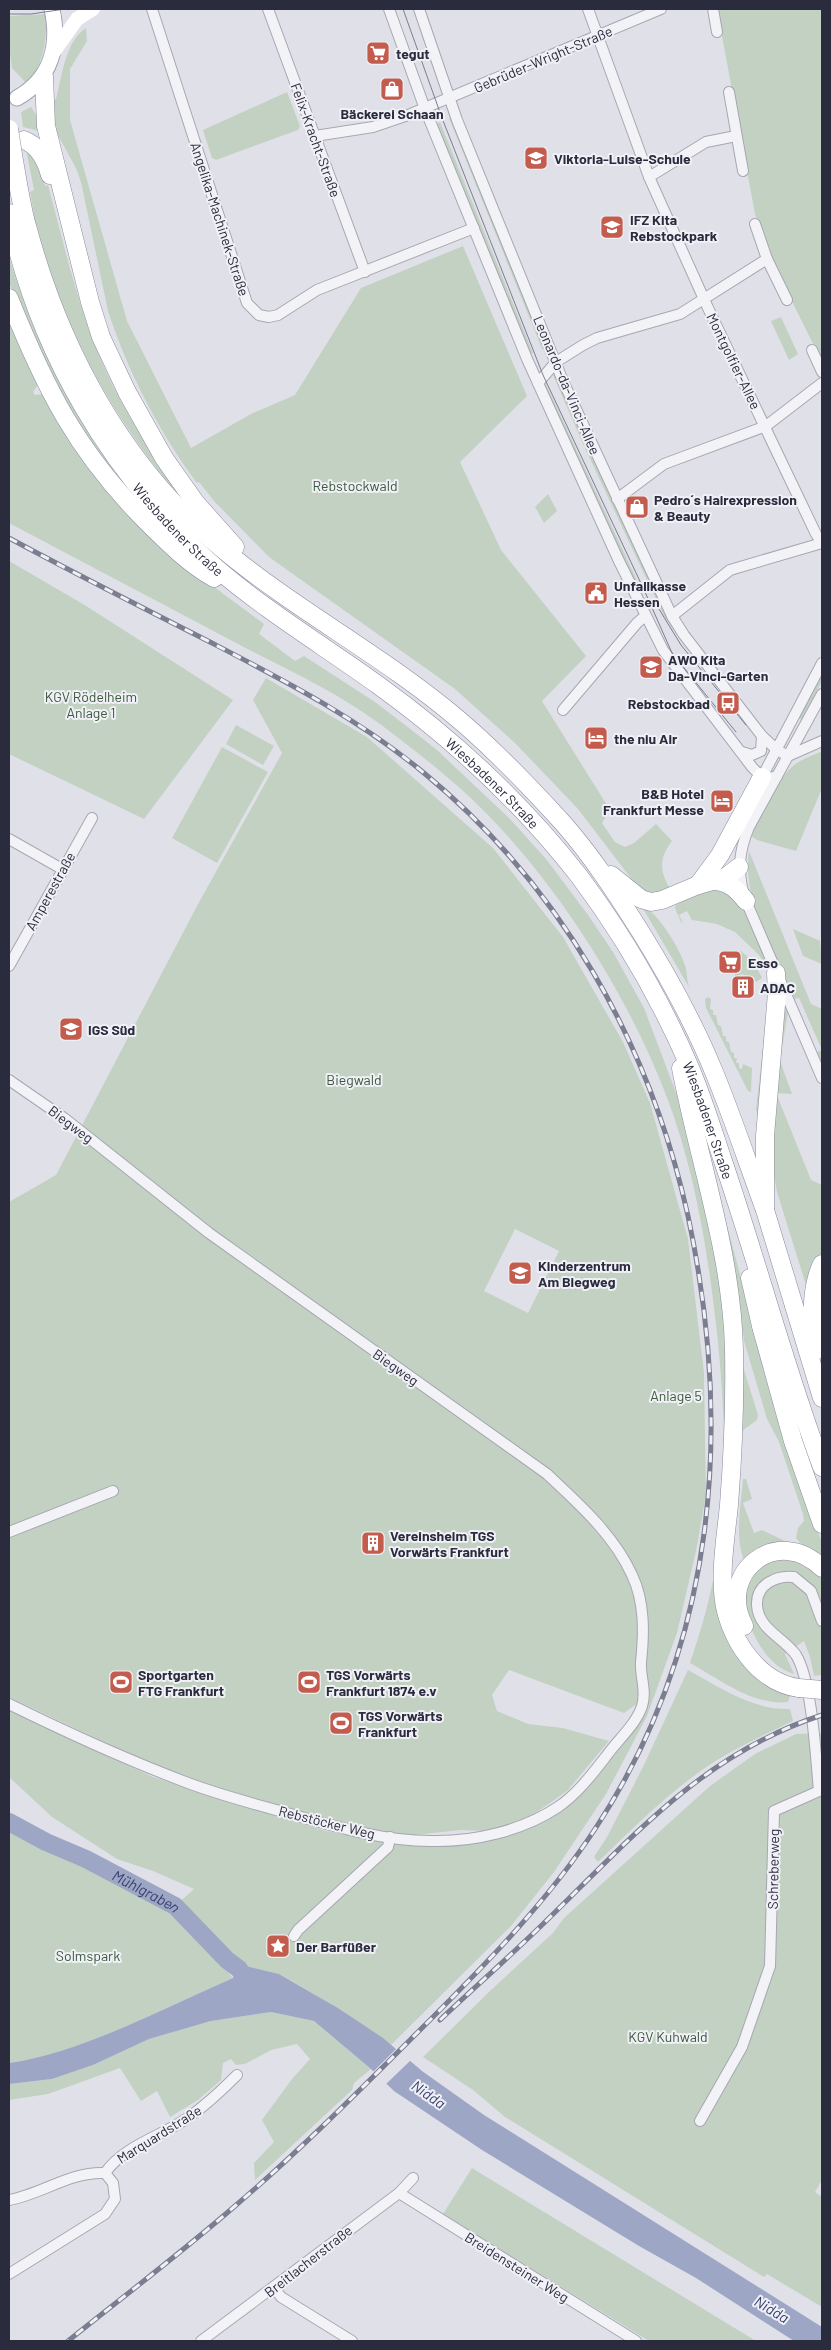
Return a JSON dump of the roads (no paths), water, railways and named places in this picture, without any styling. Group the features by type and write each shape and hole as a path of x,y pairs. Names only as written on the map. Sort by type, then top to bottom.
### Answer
{"highway":[{"path":"44,76 46,126 101,338 127,392 159,450 181,483 211,521 285,596"},
{"name":"Wiesbadener Straße","path":"9,129 28,229 62,330 80,368 124,442 164,492 223,550 458,719 503,761 586,850 615,891 656,958 692,1025 714,1072 765,1210"},
{"path":"24,140 37,148 46,161 65,227 80,262"},
{"name":"Wiesbadener Straße","path":"9,212 19,256 35,305 67,378 89,418 131,478 152,503 192,545 250,596 405,705 487,775 555,847 601,907 640,969 672,1029 701,1098 739,1209 807,1427 822,1466"},
{"path":"9,298 46,385 68,424 93,462 111,484 162,537 192,563 214,578 250,596"},
{"path":"698,885 720,855 769,776"},
{"path":"586,850 612,876 641,899 651,902 662,900 698,885 731,875 739,867"},
{"path":"717,880 729,884 746,901"},
{"path":"776,973 765,1136 765,1210 822,1398"},
{"path":"672,1029 718,1225 732,1325 733,1454 725,1558 724,1604 731,1626 748,1656 759,1669 778,1683 799,1688 822,1690"},
{"path":"739,1209 761,1326 793,1442 822,1524"},
{"path":"816,1381 813,1296 816,1279 822,1264"},
{"path":"799,1688 780,1677 762,1657 740,1618 736,1603 737,1590 745,1572 752,1563 774,1552 787,1550 800,1552 822,1568"}],"main road":[{"path":"16,98 31,89 44,76 52,54 54,35 52,9"},
{"path":"52,54 76,19 93,9"}],"street":[{"name":"Angelika-Machinek-Straße","path":"152,9 244,294 252,311 269,317 278,315 317,290 474,228"},
{"name":"Felix-Kracht-Straße","path":"268,9 365,272"},
{"name":"Leonardo-da-Vinci-Allee","path":"390,9 425,109 538,383 587,494 645,616 667,656 742,752 769,776"},
{"name":"Leonardo-da-Vinci-Allee","path":"420,9 457,120 556,362 617,500 672,616 684,636 762,736 776,750 788,756"},
{"name":"Montgolfier-Allee","path":"588,9 650,177 705,300 822,543"},
{"name":"Gebrüder-Wright-Straße","path":"315,136 373,127 425,109 661,9"},
{"path":"713,9 717,32"},
{"path":"729,92 743,172"},
{"path":"650,177 706,142 736,136"},
{"path":"755,224 767,259 787,300"},
{"path":"538,383 556,362 597,338 680,314 705,300 767,259"},
{"path":"812,350 822,372"},
{"path":"617,500 664,464 766,426 822,383"},
{"path":"672,616 730,570 822,543"},
{"path":"563,710 645,616"},
{"path":"822,663 776,750 769,776 742,847 739,867 740,881 746,901 822,1078"},
{"path":"769,776 788,756 822,694"},
{"path":"742,752 752,755 761,751 762,736"},
{"path":"788,756 822,741"},
{"name":"Amperestraße","path":"9,966 92,818"},
{"path":"9,839 62,869"},
{"name":"Biegweg","path":"9,1080 64,1118 209,1233 548,1474 596,1521 633,1576 640,1599 644,1643 641,1672 645,1691 639,1714 626,1732"},
{"path":"9,1532 113,1491"},
{"name":"Schreberweg","path":"700,2121 742,2047 770,1966 774,1811 819,1791 810,1705 802,1671 796,1656 762,1620 758,1613 758,1596 763,1588 776,1578 794,1576 811,1591 822,1621"},
{"name":"Rebstöcker Weg","path":"9,1704 84,1741 191,1784 326,1824 390,1837 452,1841 504,1832 530,1822 559,1806 592,1774 626,1732"},
{"path":"294,1936 298,1930 388,1846 390,1837"},
{"name":"Marquardstraße","path":"105,2173 122,2155 183,2121 237,2076"},
{"name":"Marquardstraße","path":"9,2200 21,2198 88,2172 105,2173 113,2183 115,2199 105,2214 9,2274"},
{"name":"Breitlacherstraße","path":"201,2341 399,2193 413,2178"},
{"name":"Breidensteiner Weg","path":"399,2193 636,2341"},
{"path":"274,2287 281,2297 352,2341"}],"water":[{"name":"Nidda","path":"246,1966 279,1974 338,2008 383,2038 422,2071 484,2115 822,2327 822,2341 794,2341 696,2278 639,2246 482,2150 394,2091 314,2021 271,2012 211,2021 149,2039 93,2065 52,2079 9,2084 9,2063 65,2050 123,2028 233,1978 239,1969"}],"waterway":[{"name":"Mühlgraben","path":"9,1822 46,1842 86,1859 175,1906 227,1960 239,1969 251,1988"}],"tram line":[{"path":"9,14 31,14 65,9"},
{"path":"403,9 442,118 543,375 672,653 736,732"},
{"path":"659,609 681,645 746,725"}],"railway":[{"path":"9,538 266,671 348,718 399,753 424,773 473,817 518,866 558,917 593,972 624,1030 650,1090 671,1152 688,1216 702,1295 710,1374 711,1453 704,1531 690,1608 668,1683 637,1756 597,1826 555,1884 509,1938 345,2105 258,2186 215,2223 68,2341"},
{"path":"440,2020 530,1936 606,1861 670,1803 704,1776 740,1752 779,1732 822,1715"}],"place":[{"name":"tegut","path":"378,53"},
{"name":"Bäckerei Schaan","path":"392,89"},
{"name":"Viktoria-Luise-Schule","path":"536,158"},
{"name":"IFZ Kita Rebstockpark","path":"612,227"},
{"name":"Pedro´s Hairexpression & Beauty","path":"637,507"},
{"name":"Unfallkasse Hessen","path":"596,593"},
{"name":"AWO Kita Da-Vinci-Garten","path":"651,667"},
{"name":"Rebstockbad","path":"728,703"},
{"name":"the niu Air","path":"596,738"},
{"name":"B&B Hotel Frankfurt Messe","path":"722,801"},
{"name":"Esso","path":"730,962"},
{"name":"ADAC","path":"743,987"},
{"name":"IGS Süd","path":"71,1029"},
{"name":"Kinderzentrum Am Biegweg","path":"520,1273"},
{"name":"Vereinsheim TGS Vorwärts Frankfurt","path":"373,1543"},
{"name":"Sportgarten FTG Frankfurt","path":"121,1682"},
{"name":"TGS Vorwärts Frankfurt 1874 e.v","path":"309,1682"},
{"name":"TGS Vorwärts Frankfurt","path":"341,1723"},
{"name":"Der Barfüßer","path":"278,1946"}],"park label":[{"name":"Rebstockwald","path":"355,485"},
{"name":"KGV Rödelheim Anlage 1","path":"91,704"},
{"name":"Biegwald","path":"354,1079"},
{"name":"Anlage 5","path":"676,1395"},
{"name":"Solmspark","path":"88,1955"},
{"name":"KGV Kuhwald","path":"668,2036"}]}
